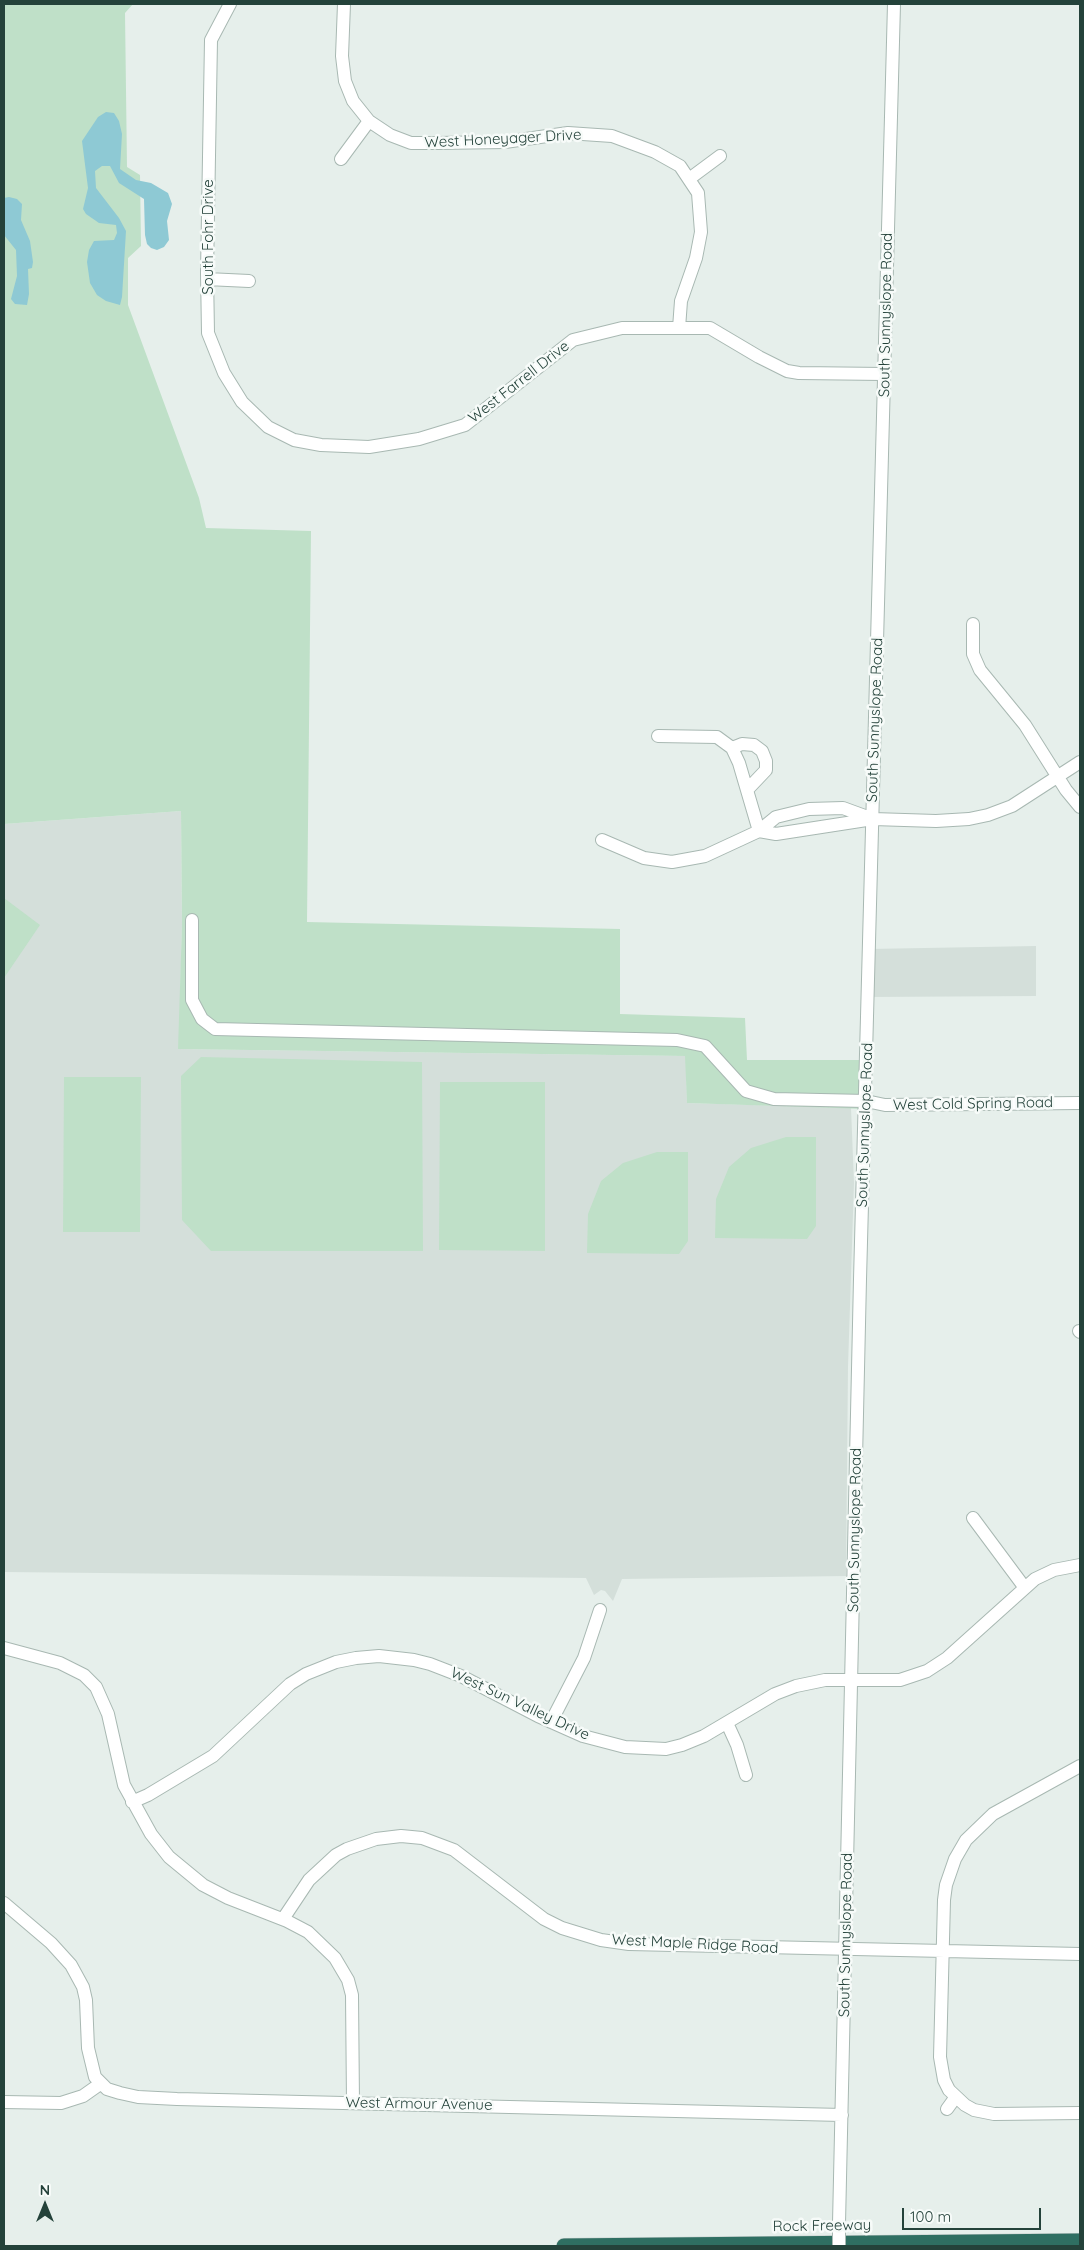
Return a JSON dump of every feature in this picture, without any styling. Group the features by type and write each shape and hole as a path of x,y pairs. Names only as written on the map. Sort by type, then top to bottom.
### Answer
{"highway":[{"name":"Rock Freeway","path":"564,2246 1080,2241"}],"street":[{"name":"South Fohr Drive","path":"230,4 211,40 207,279 208,333 224,373 242,402 268,427 294,440"},
{"name":"West Honeyager Drive","path":"344,4 342,56 346,81 353,102 369,122 390,135 411,143 505,142 568,133 612,136 655,152 680,166 698,194 701,232 696,258 681,301 679,328"},
{"name":"South Sunnyslope Road","path":"839,2246 860,1279 894,4"},
{"path":"341,159 369,122"},
{"path":"689,179 720,156"},
{"path":"207,279 249,281"},
{"name":"West Farrell Drive","path":"294,440 321,445 369,446 419,439 465,425 573,340 622,328 710,328 787,371 800,373 884,374"},
{"path":"973,624 972,648 978,665 1025,725 1058,778 1080,807"},
{"path":"658,736 717,738 732,748 739,763 759,831"},
{"path":"732,748 742,744 754,746 762,751 766,761 766,770 747,790"},
{"path":"759,831 776,834 873,819 936,821 969,819 988,815 1012,806 1080,762"},
{"path":"602,840 644,858 672,862 705,856 759,831 776,817 809,809 843,808 873,819"},
{"name":"West Cold Spring Road","path":"192,920 192,1000 202,1019 215,1030 677,1040 705,1046 746,1091 774,1099 866,1101 885,1105 1080,1103"},
{"path":"973,1518 1025,1588"},
{"name":"West Sun Valley Drive","path":"132,1802 148,1795 213,1756 290,1684 306,1674 336,1662 356,1658 390,1657 430,1664 461,1676 551,1722 608,1744 651,1750 682,1746 786,1690 824,1680 900,1680 927,1671 948,1658 1035,1579 1054,1570 1080,1565"},
{"path":"551,1722 584,1658 600,1610"},
{"path":"4,1648 60,1663 84,1675 96,1687 108,1714 122,1778 132,1802 160,1848 184,1872 203,1885 228,1898 283,1919 308,1932 335,1958 348,1980 352,1995 354,2016 353,2103"},
{"path":"727,1723 737,1745 746,1774"},
{"path":"1080,1766 993,1814 966,1840 951,1869 946,1885 941,2068 944,2080 955,2098 964,2106 987,2113 1080,2113"},
{"name":"West Maple Ridge Road","path":"283,1919 309,1880 336,1855 376,1839 401,1836 422,1838 454,1850 544,1919 581,1935 629,1944 943,1953 1080,1954"},
{"path":"4,1903 59,1951 78,1978 86,2000 88,2048 91,2064 100,2084 83,2096 61,2103 4,2102"},
{"name":"West Armour Avenue","path":"100,2084 107,2089 138,2097 842,2115"},
{"path":"947,2109 955,2098"}],"shaded area":[{"path":"181,811 182,924 179,1049 686,1056 687,1103 851,1108 854,1183 848,1367 846,1576 622,1579 613,1601 605,1591 601,1590 594,1595 586,1578 4,1572 4,824"},
{"path":"1036,946 1036,996 868,997 869,949"}],"green space":[{"path":"4,4 133,4 125,13 127,167 140,175 141,246 128,258 128,305 199,498 206,528 311,531 307,922 620,929 620,1014 745,1018 747,1060 867,1060 866,1109 687,1103 685,1056 178,1049 182,924 181,811 4,824"},
{"path":"4,898 40,925 4,978"},
{"path":"201,1057 422,1062 423,1251 211,1251 182,1220 181,1076"},
{"path":"64,1077 141,1077 140,1232 63,1232"},
{"path":"440,1082 545,1082 545,1251 439,1250"},
{"path":"786,1137 816,1137 816,1226 807,1239 715,1238 716,1199 729,1167 751,1148"},
{"path":"657,1152 688,1152 688,1241 679,1254 587,1253 588,1214 601,1181 623,1163"}],"water":[{"path":"106,112 114,113 119,121 122,134 120,169 136,180 151,183 168,193 172,204 167,221 169,240 164,247 157,250 151,248 147,244 145,235 144,199 119,183 110,166 102,166 95,171 96,188 119,218 126,231 120,305 106,301 97,295 90,283 87,262 89,250 94,241 114,240 117,233 116,225 99,223 86,214 83,209 88,188 82,141 98,117"},
{"path":"4,198 17,199 22,204 21,220 30,241 33,262 32,268 28,269 29,294 27,305 15,304 11,299 17,276 16,250 4,235"}]}
